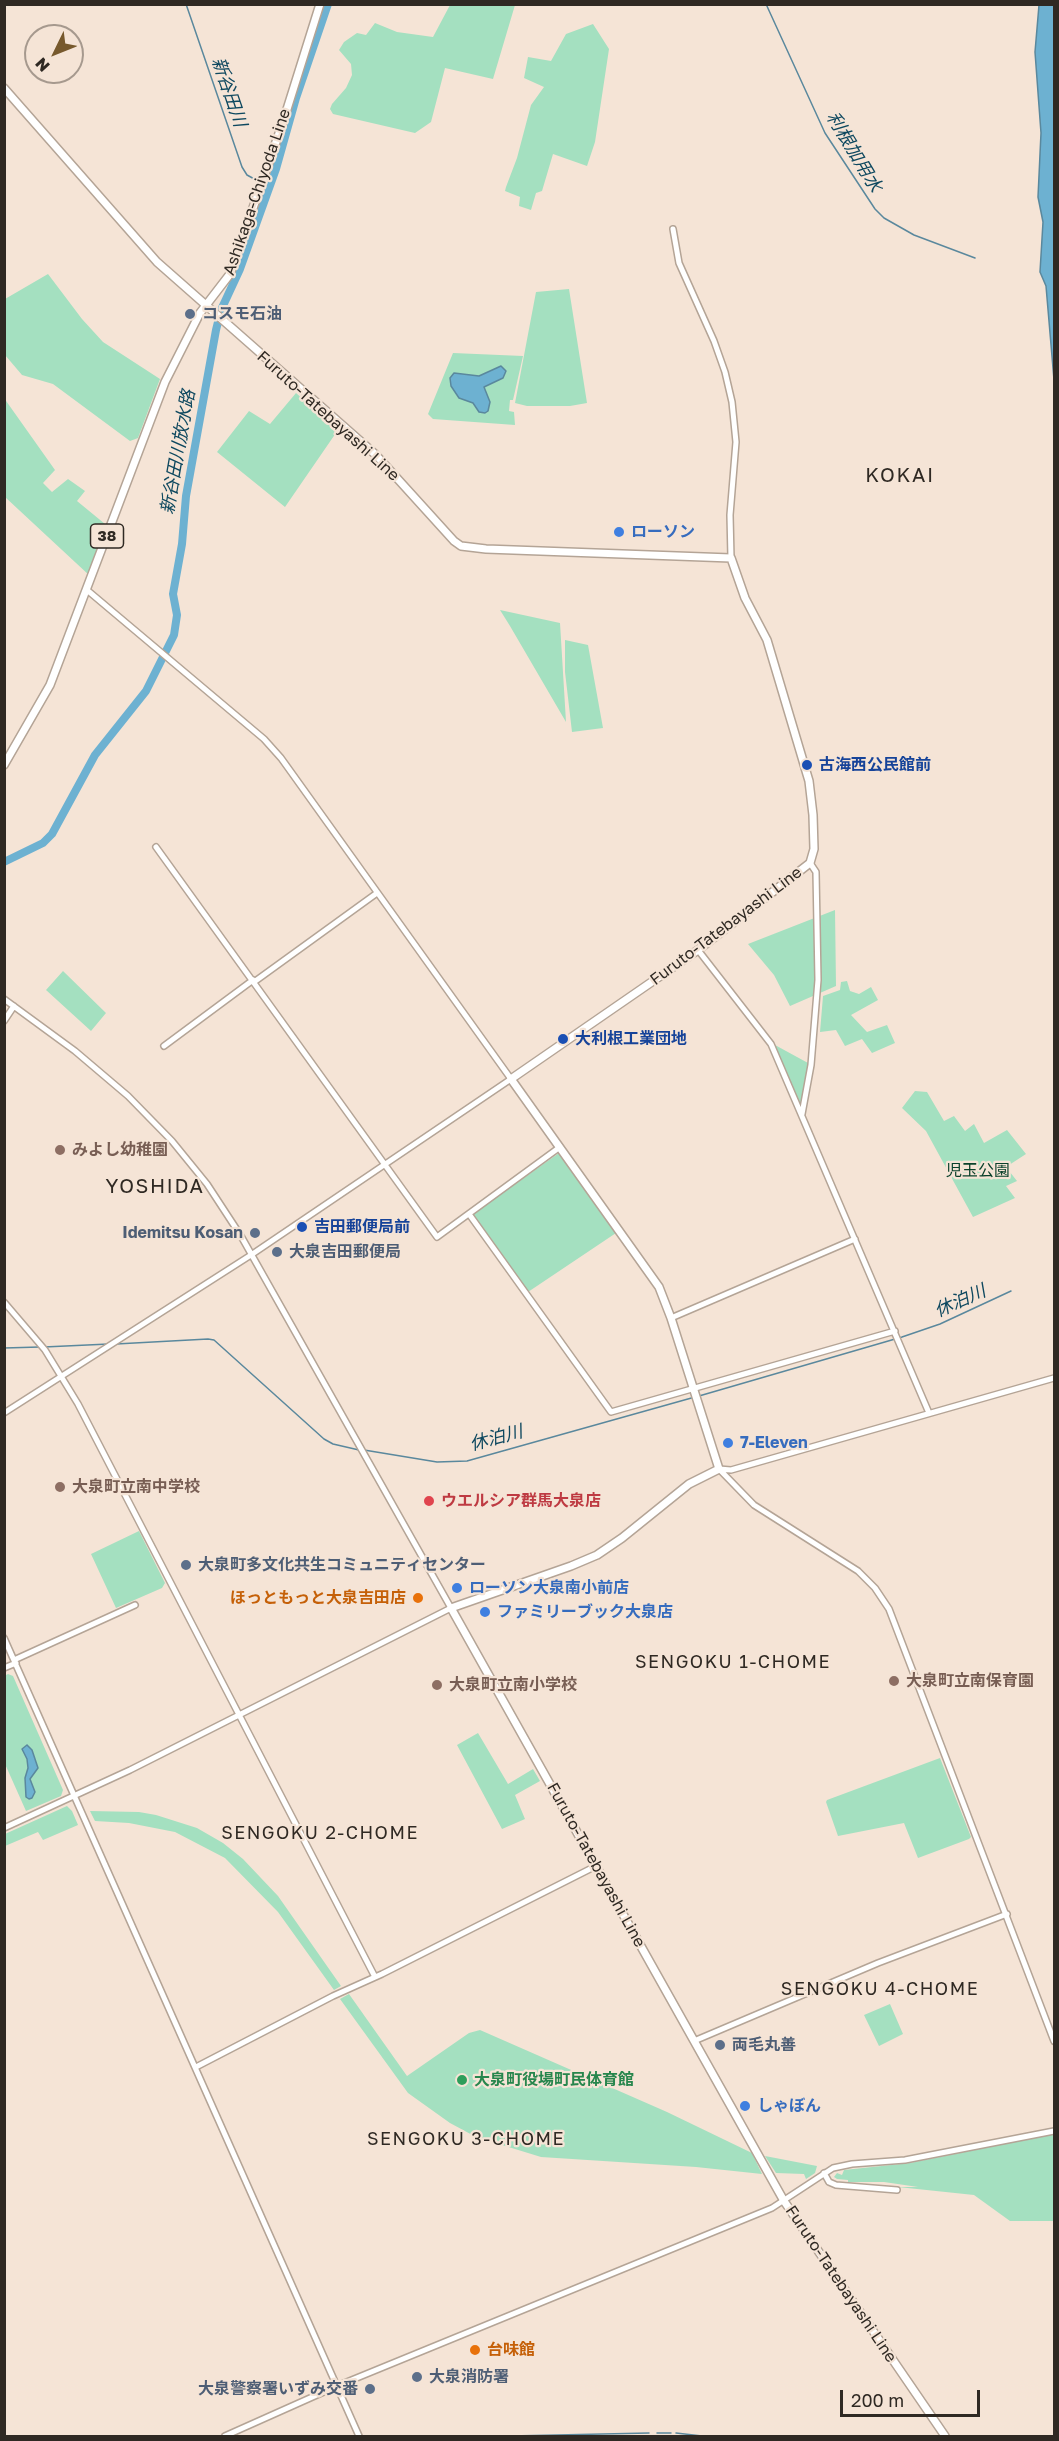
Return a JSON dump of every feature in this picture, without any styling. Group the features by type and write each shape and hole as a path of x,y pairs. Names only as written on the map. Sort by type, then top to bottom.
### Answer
{"main road":[{"name":"Ashikaga-Chiyoda Line","path":"4,765 50,685 165,382 206,306 227,281 235,262 320,4"},
{"path":"4,88 157,262 206,306"},
{"name":"Furuto-Tatebayashi Line","path":"206,306 376,455 461,546 486,549 731,558 740,586 771,650 809,782 814,849 810,863 698,950 511,1078"},
{"path":"451,1608 597,1555 622,1538 683,1488 719,1469 659,1287 511,1078"},
{"name":"Furuto-Tatebayashi Line","path":"451,1608 784,2201 945,2436"}],"street":[{"path":"673,230 679,263 714,341 732,402 736,442 730,515 731,558"},
{"path":"4,1413 251,1255 511,1078 276,751 87,590"},
{"path":"156,847 437,1237 560,1147"},
{"path":"802,1116 811,1065 818,980 816,872 810,863"},
{"path":"164,1046 377,893"},
{"path":"698,950 771,1044 929,1413"},
{"path":"4,999 101,1072 153,1120 207,1184 251,1255 451,1608 75,1797 4,1828"},
{"path":"4,1021 14,1006"},
{"path":"469,1214 611,1412 895,1332"},
{"path":"671,1318 855,1239"},
{"path":"4,1302 41,1346 63,1377 375,1977"},
{"path":"719,1469 731,1470 1054,1378"},
{"path":"719,1469 754,1505 858,1571 885,1601 902,1637 1054,2042"},
{"path":"4,1668 135,1605"},
{"path":"4,1638 359,2436"},
{"path":"196,2067 333,1996 596,1866"},
{"path":"694,2041 878,1963 1007,1914"},
{"path":"225,2436 337,2386 762,2212 784,2201 824,2173 852,2164 905,2160 1054,2131"},
{"path":"824,2173 830,2182 836,2185 897,2190"}],"green space":[{"path":"450,5 515,5 493,79 445,68 431,122 415,133 333,114 330,109 332,104 346,88 352,75 351,64 339,50 344,42 357,33 366,35 375,23 397,32 433,37"},
{"path":"593,24 609,49 595,142 587,166 553,154 542,191 536,193 531,210 519,206 520,197 505,191 517,158 531,105 544,87 524,78 528,57 551,61 566,34"},
{"path":"48,274 82,319 103,342 160,379 138,438 130,441 53,384 22,375 5,355 5,299"},
{"path":"569,289 587,403 570,406 527,406 515,403 536,292"},
{"path":"453,353 523,356 513,400 510,400 509,411 514,412 515,425 433,419 428,414"},
{"path":"296,393 338,430 285,507 217,452 249,411 270,424"},
{"path":"4,398 55,470 43,483 52,492 68,479 85,491 77,501 105,524 90,576 5,497"},
{"path":"500,610 560,623 566,722 510,626"},
{"path":"565,640 588,645 603,728 572,732 565,672"},
{"path":"835,910 836,986 790,1006 774,975 748,944"},
{"path":"63,971 106,1013 91,1031 46,990"},
{"path":"847,981 850,991 859,994 871,987 878,1000 851,1015 867,1032 887,1025 895,1043 872,1053 862,1039 845,1046 836,1030 820,1032 823,996 840,990 841,982"},
{"path":"775,1045 808,1063 800,1111"},
{"name":"児玉公園","path":"915,1091 927,1092 944,1121 954,1116 965,1131 974,1124 984,1143 1007,1130 1026,1154 1006,1167 1017,1181 1006,1186 1015,1198 973,1217 926,1131 902,1108"},
{"path":"559,1153 616,1233 528,1292 473,1214"},
{"path":"139,1531 165,1583 162,1588 116,1608 91,1554"},
{"path":"8,1674 13,1676 63,1790 61,1796 26,1811 5,1764 4,1676"},
{"path":"478,1733 508,1784 533,1769 540,1781 515,1795 525,1819 502,1829 457,1745"},
{"path":"940,1758 971,1837 969,1839 918,1858 904,1823 838,1836 827,1800"},
{"path":"67,1806 72,1811 78,1825 43,1840 38,1832 5,1846 5,1834"},
{"path":"90,1811 139,1812 156,1815 197,1828 223,1843 243,1859 278,1896 341,1986 334,1990 278,1912 225,1858 175,1832 129,1823 95,1821"},
{"path":"349,1994 407,2076 469,2033 480,2030 667,2112 752,2153 762,2174 696,2167 541,2157 476,2137 450,2123 408,2093 340,1999"},
{"path":"890,2004 903,2034 879,2046 864,2015"},
{"path":"1054,2134 1054,2221 1010,2221 974,2195 898,2187 918,2187 884,2182 848,2182 848,2180 834,2177 837,2173 842,2175 844,2170 910,2163"},
{"path":"765,2156 817,2166 815,2173 806,2179 804,2174 776,2173"}],"water":[{"path":"1039,5 1054,5 1054,380 1046,286 1040,272 1043,222 1038,197 1041,133 1035,52"},
{"path":"501,366 506,371 503,378 484,387 490,402 488,411 485,413 479,412 473,403 459,398 451,386 450,378 454,373 479,376"},
{"path":"27,1745 32,1750 38,1768 30,1779 35,1792 29,1799 26,1797 25,1778 28,1768 27,1759 22,1749"}],"waterway":[{"name":"新谷田川","path":"186,4 242,167 247,175 258,181"},
{"name":"新谷田川放水路","path":"4,862 43,843 52,834 95,755 146,691 174,635 177,615 173,594 182,544 186,496 216,330 221,310 240,269 276,169 296,98 328,4"},
{"name":"利根加用水","path":"766,4 825,133 875,209 884,218 914,235 975,258"},
{"name":"休泊川","path":"699,1396 902,1337 940,1324 1011,1291"},
{"name":"休泊川","path":"116,1344 214,1340 324,1439 333,1444 359,1450"},
{"name":"休泊川","path":"44,1347 109,1344"},
{"name":"休泊川","path":"4,1348 40,1347"},
{"name":"休泊川","path":"364,1450 437,1462 467,1461 695,1397"},
{"path":"510,2436 649,2433"},
{"path":"657,2433 671,2433"},
{"path":"676,2433 702,2436"}],"place":[{"name":"コスモ石油","path":"190,314"},
{"name":"ローソン","path":"619,532"},
{"name":"古海西公民館前","path":"807,765"},
{"name":"大利根工業団地","path":"563,1039"},
{"name":"みよし幼稚園","path":"60,1150"},
{"name":"吉田郵便局前","path":"302,1227"},
{"name":"Idemitsu Kosan","path":"255,1233"},
{"name":"大泉吉田郵便局","path":"277,1252"},
{"name":"7-Eleven","path":"728,1443"},
{"name":"大泉町立南中学校","path":"60,1487"},
{"name":"ウエルシア群馬大泉店","path":"429,1501"},
{"name":"大泉町多文化共生コミュニティセンター","path":"186,1565"},
{"name":"ローソン大泉南小前店","path":"457,1588"},
{"name":"ほっともっと大泉吉田店","path":"418,1598"},
{"name":"ファミリーブック大泉店","path":"485,1612"},
{"name":"大泉町立南保育園","path":"894,1681"},
{"name":"大泉町立南小学校","path":"437,1685"},
{"name":"両毛丸善","path":"720,2045"},
{"name":"大泉町役場町民体育館","path":"462,2080"},
{"name":"しゃぼん","path":"745,2106"},
{"name":"台味館","path":"475,2350"},
{"name":"大泉消防署","path":"417,2377"},
{"name":"大泉警察署いずみ交番","path":"370,2389"}],"district":[{"name":"KOKAI","path":"900,476"},
{"name":"YOSHIDA","path":"155,1187"},
{"name":"SENGOKU 1-CHOME","path":"733,1662"},
{"name":"SENGOKU 2-CHOME","path":"320,1833"},
{"name":"SENGOKU 4-CHOME","path":"880,1989"},
{"name":"SENGOKU 3-CHOME","path":"466,2139"}]}
